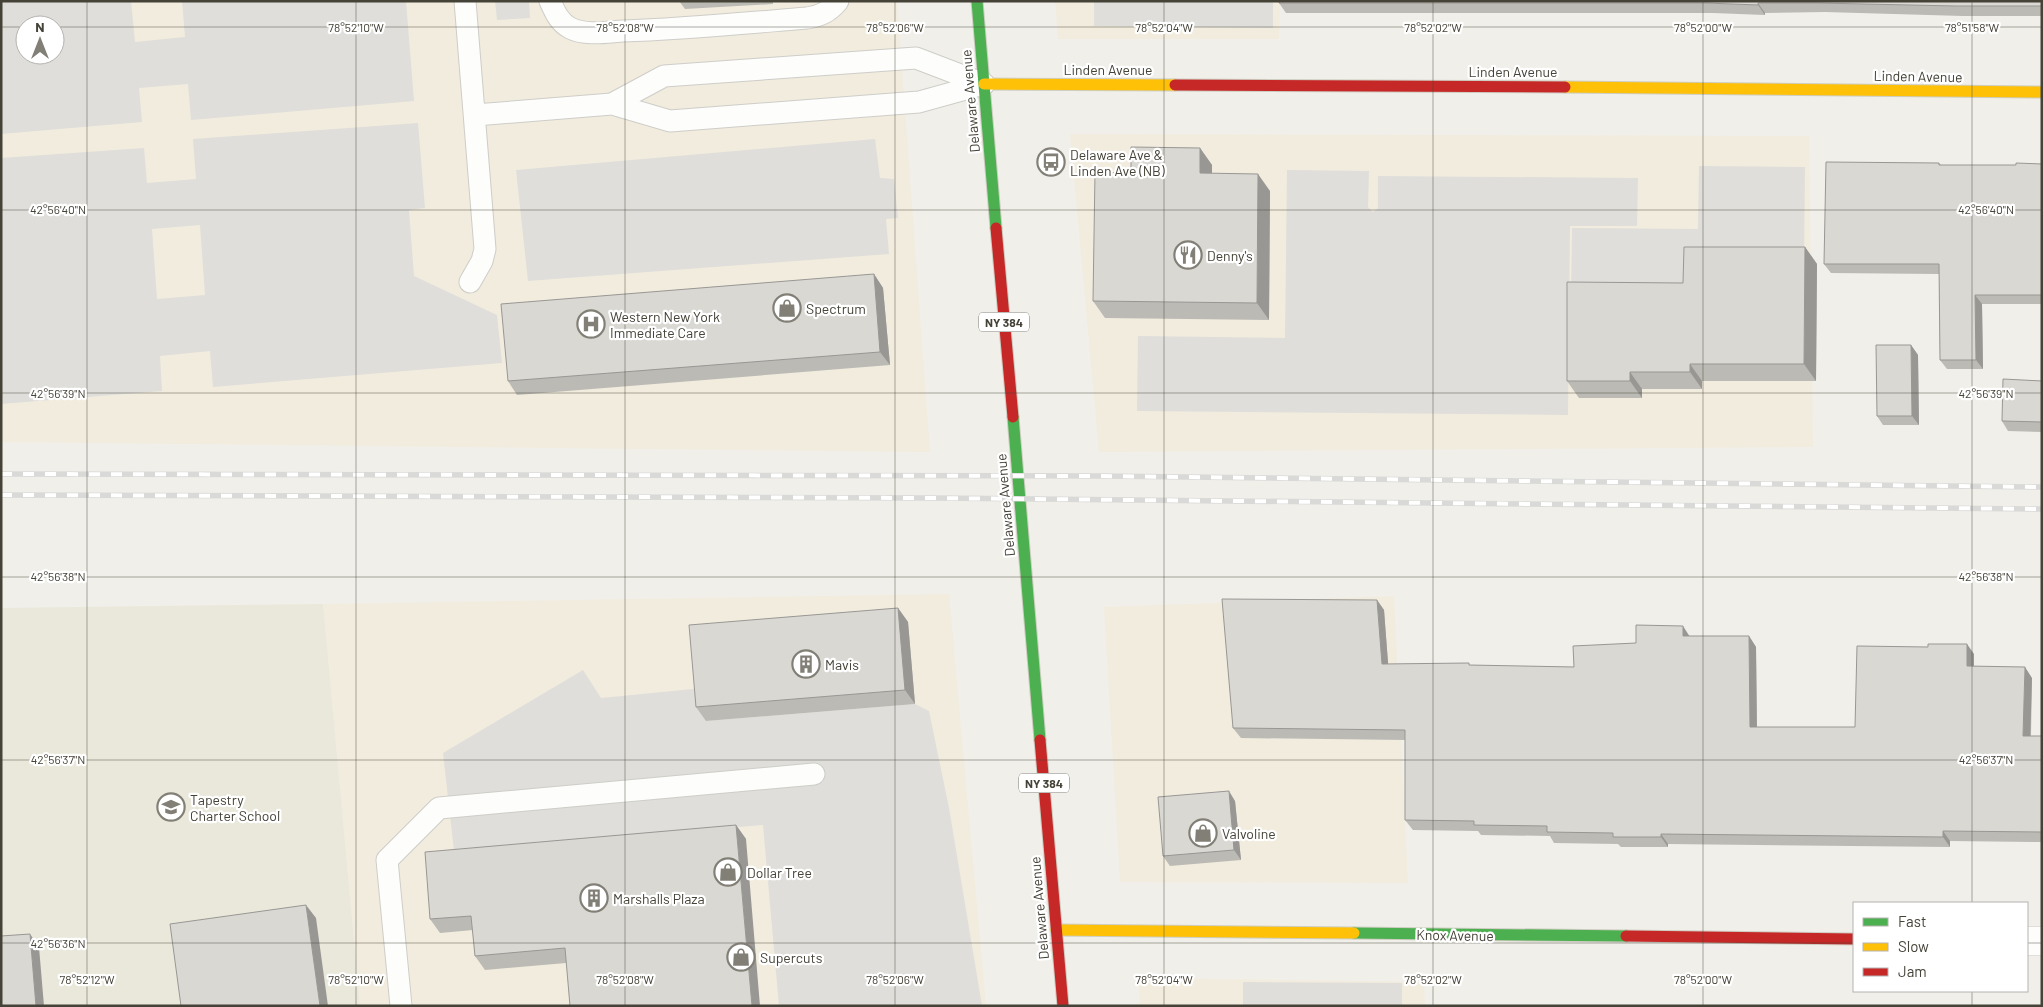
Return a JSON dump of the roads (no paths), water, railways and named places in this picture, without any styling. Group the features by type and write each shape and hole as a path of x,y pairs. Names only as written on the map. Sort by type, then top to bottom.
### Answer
{"street":[{"name":"Delaware Avenue","path":"977,1 1063,1006"},
{"name":"Linden Avenue","path":"984,84 2042,92"},
{"name":"Knox Avenue","path":"1056,930 1853,939"},
{"path":"2028,941 2042,941"}],"lane":[{"path":"465,1 485,249 482,261 470,282"},
{"path":"550,1 557,17 569,28 580,32 648,30 807,18 819,16 831,9 838,1"},
{"path":"612,104 664,76 916,58 984,84"},
{"path":"475,115 612,104 670,121 919,102 984,84"},
{"path":"401,1006 387,860 439,808 814,774"}],"railway":[{"path":"1,474 1101,476 2042,487"},
{"path":"1,495 930,498 2042,509"}],"place":[{"name":"Delaware Ave & Linden Ave (NB)","path":"1051,162"},
{"name":"Denny's","path":"1188,255"},
{"name":"Spectrum","path":"787,308"},
{"name":"Western New York Immediate Care","path":"591,324"},
{"name":"Mavis","path":"806,664"},
{"name":"Tapestry Charter School","path":"171,807"},
{"name":"Valvoline","path":"1203,833"},
{"name":"Dollar Tree","path":"728,872"},
{"name":"Marshalls Plaza","path":"594,898"},
{"name":"Supercuts","path":"741,957"}]}
